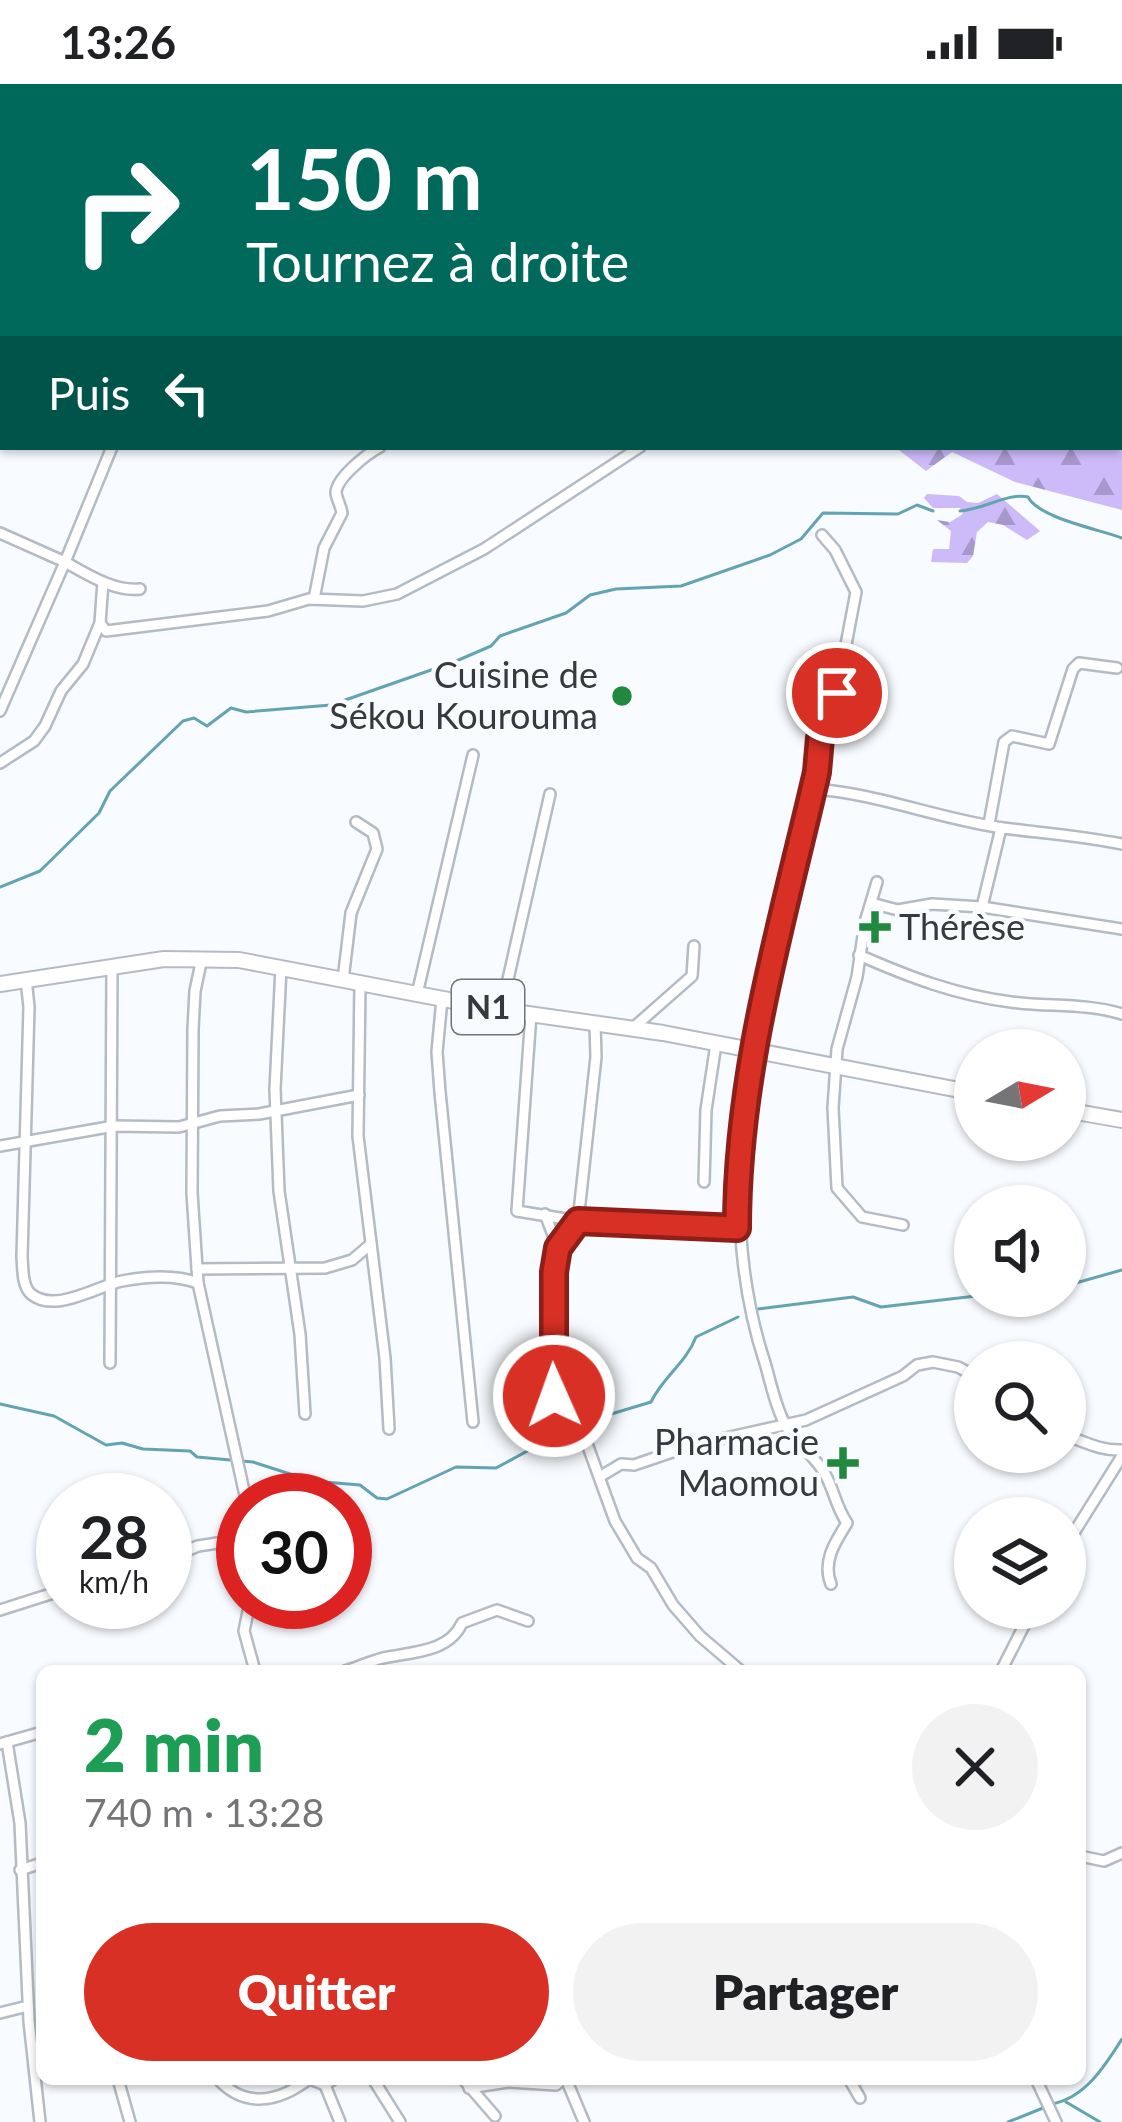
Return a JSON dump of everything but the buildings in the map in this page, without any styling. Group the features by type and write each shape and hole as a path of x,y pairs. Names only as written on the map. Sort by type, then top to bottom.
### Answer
{"highway":[{"name":"N1","path":"0,984 112,965 202,958 632,1029 954,1089"},
{"path":"1086,1114 1122,1120"}],"street":[{"path":"0,711 111,450"},
{"path":"314,599 324,548 342,513 336,494 340,481 361,457 374,450"},
{"path":"100,623 106,631 160,626 268,611 314,599 364,601 397,594 484,549 635,450"},
{"path":"0,533 103,582 140,589"},
{"path":"822,535 856,592 837,693 840,703 820,738 813,789 751,1052 737,1228 750,1319 785,1425 823,1470 847,1523 832,1547 826,1571 831,1584"},
{"path":"0,763 34,741 61,691 83,664 100,623 103,582"},
{"path":"989,824 1004,742 1012,736 1049,743 1073,669 1079,663 1117,668"},
{"path":"417,994 473,755"},
{"path":"813,789 852,791 895,806 1001,827 1122,844"},
{"path":"501,1010 550,794"},
{"path":"343,980 351,913 377,849 373,833 356,822"},
{"path":"982,907 1001,827"},
{"path":"877,882 835,1066 837,1188 862,1217 903,1225"},
{"path":"871,903 898,910 932,904 982,907 1122,929"},
{"path":"632,1029 692,976 694,946"},
{"path":"859,955 945,989 995,1000 1097,1007 1122,1014"},
{"path":"202,958 195,991 193,1124 198,1283 240,1473"},
{"path":"110,1363 112,965"},
{"path":"281,968 276,1111 279,1191 305,1414"},
{"path":"26,979 22,1257 26,1286 45,1301 109,1284 172,1276 198,1283"},
{"path":"360,983 358,1136 389,1429"},
{"path":"442,999 437,1052 442,1129 472,1422"},
{"path":"531,1014 517,1211 578,1221 737,1228"},
{"path":"558,1248 578,1221 596,1058 595,1024"},
{"path":"704,1182 706,1110 716,1044"},
{"path":"0,1146 114,1126 193,1124 359,1095"},
{"path":"545,1214 558,1248 552,1302 554,1396 586,1441 615,1521 637,1558 651,1568 673,1605 700,1636 734,1665"},
{"path":"197,1269 325,1268 352,1260 371,1244"},
{"path":"601,1476 621,1465 634,1466 690,1446 785,1425 849,1402 903,1376 917,1364 954,1366"},
{"path":"1086,1441 1102,1451 1122,1453 1086,1512"},
{"path":"0,1610 36,1599"},
{"path":"363,1665 422,1654 459,1632 462,1623 496,1610 528,1621"},
{"path":"244,1629 253,1665"},
{"path":"1004,1665 1022,1629"},
{"path":"36,1734 3,1743 20,1823 36,2083"},
{"path":"1086,1857 1104,1861 1122,1852"},
{"path":"20,1870 36,1865"},
{"path":"0,2013 28,2006"},
{"path":"36,2085 40,2122"},
{"path":"120,2085 130,2122"},
{"path":"225,2085 239,2098 260,2099 281,2097 300,2085"},
{"path":"331,2085 340,2122"},
{"path":"377,2085 400,2122"},
{"path":"468,2085 495,2116"},
{"path":"567,2085 584,2122"},
{"path":"852,2085 860,2098"},
{"path":"1039,2085 1056,2122"}],"green space":[{"path":"899,450 1122,450 1122,510 1015,482 952,452 926,471"},
{"path":"927,494 978,503 997,494 1040,531 1027,540 988,522 977,532 967,563 931,562 933,549 949,549 951,531 937,520 950,522 963,514 960,508 933,508 924,498"}],"waterway":[{"path":"960,511 1028,497 1056,517 1122,538"},
{"path":"0,887 40,871 99,813 110,791 183,721 194,718 207,726 231,708 246,712 331,705 454,662 491,646 500,636 566,613 590,595 681,586 770,555 801,539 823,513 898,514 917,505 933,511"},
{"path":"1086,1280 1122,1270"},
{"path":"758,1309 853,1297 881,1307 954,1299"},
{"path":"575,1417 588,1421 651,1402 696,1337 738,1317"},
{"path":"0,1404 54,1416 106,1445 122,1443 253,1462 312,1481 360,1485 377,1498 387,1499 456,1467 496,1468 533,1448 541,1449 553,1431 567,1423"},
{"path":"1052,2104 1084,2088 1122,2039"},
{"path":"1066,2102 1100,2122"},
{"path":"1008,2122 1043,2108"}],"place":[{"name":"Cuisine de Sékou Kourouma","path":"622,696"},
{"name":"Thérèse","path":"875,927"},
{"name":"Pharmacie Maomou","path":"843,1463"}],"route":[{"path":"554,1396 554,1272 558,1248 578,1221 737,1228 751,1052 817,772 820,738 840,703 837,693"}]}
